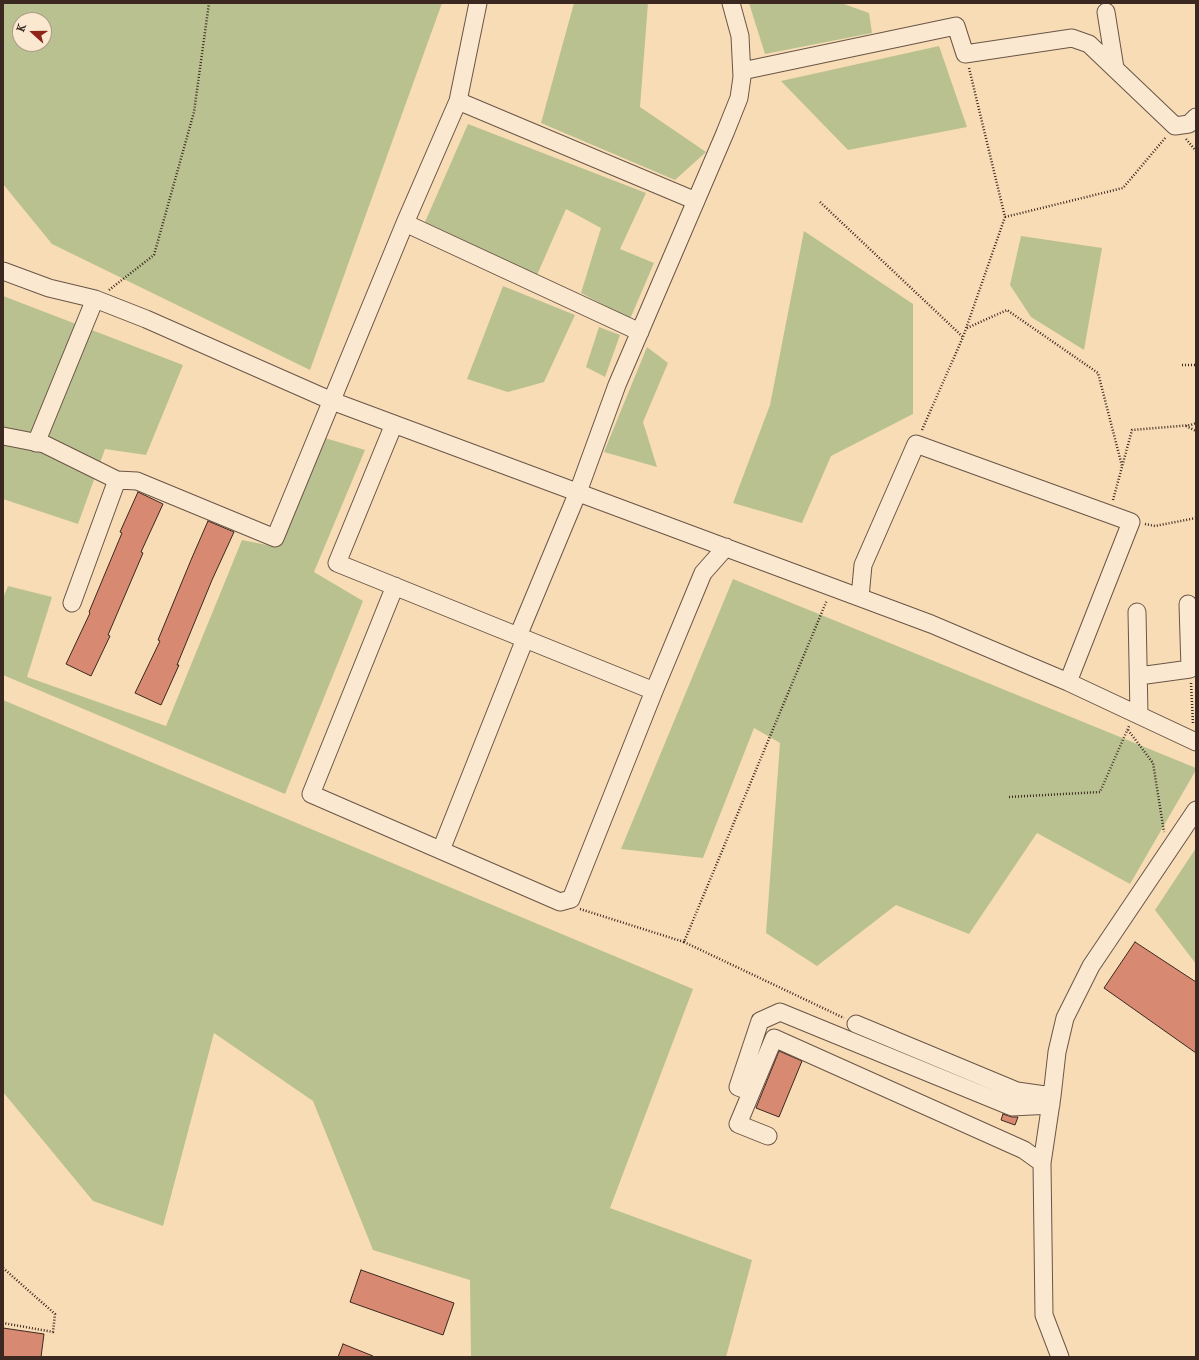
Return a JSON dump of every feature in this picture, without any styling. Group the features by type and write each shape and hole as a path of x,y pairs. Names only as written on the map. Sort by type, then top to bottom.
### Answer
{"street":[{"path":"3,436 44,444 117,480 137,481 275,538 405,223 458,101 478,3"},
{"path":"441,850 578,492 617,385 739,98 742,77 740,36 731,3"},
{"path":"1106,12 1115,68"},
{"path":"742,71 956,26 965,54 1072,38 1089,44 1175,126 1189,124 1196,117"},
{"path":"458,101 696,201"},
{"path":"405,223 640,332"},
{"path":"3,272 49,288 95,300 146,320 332,401 931,624 1068,682 1195,741"},
{"path":"36,443 95,300"},
{"path":"394,424 337,562 654,691"},
{"path":"860,597 863,565 916,444 1131,522 1068,682"},
{"path":"72,603 117,480"},
{"path":"395,586 311,794 560,902 571,899 703,573 726,547"},
{"path":"1139,676 1190,669 1188,604"},
{"path":"1137,714 1139,676 1138,612"},
{"path":"1060,1357 1044,1315 1042,1162 1052,1100 1057,1052 1065,1018 1090,966 1196,810"},
{"path":"751,1092 738,1086 760,1020 780,1012 1012,1107 1052,1100"},
{"path":"856,1024 1017,1091 1052,1100"},
{"path":"768,1136 738,1124 774,1038 1024,1150 1042,1162"}],"path":[{"path":"95,300 154,255 194,112 209,3"},
{"path":"916,444 963,337 1005,217 965,54"},
{"path":"1005,217 1123,188 1175,126"},
{"path":"820,202 963,337"},
{"path":"966,329 1008,310 1098,373 1122,466"},
{"path":"1182,365 1196,365"},
{"path":"1109,514 1132,430 1185,426 1196,423"},
{"path":"1185,426 1196,431"},
{"path":"1131,522 1155,526 1196,518"},
{"path":"684,942 832,587"},
{"path":"1190,669 1195,741"},
{"path":"1009,797 1100,792 1128,730 1137,714"},
{"path":"1128,730 1154,763 1167,853"},
{"path":"560,902 684,942 856,1024"},
{"path":"3,1268 55,1314 54,1332 3,1323"}],"green space":[{"path":"3,3 442,3 310,370 52,244 3,184"},
{"path":"574,3 648,3 640,107 706,152 675,180 541,123"},
{"path":"749,3 841,3 869,13 872,33 765,54"},
{"path":"939,46 967,127 848,150 781,81"},
{"path":"468,124 646,193 620,249 654,263 630,319 581,293 601,228 566,209 537,275 425,222"},
{"path":"804,231 913,304 913,414 831,456 802,523 733,503 770,405"},
{"path":"1021,236 1102,248 1084,350 1031,317 1010,285"},
{"path":"503,286 575,315 544,382 508,392 467,379"},
{"path":"3,296 183,365 146,455 105,449 78,524 3,499"},
{"path":"599,327 620,335 605,377 586,367"},
{"path":"647,347 668,363 643,422 657,467 604,452"},
{"path":"325,438 365,450 314,572 363,601 285,794 3,675 3,598 8,586 52,597 27,677 166,726 242,540 277,547"},
{"path":"733,579 1196,768 1196,770 1130,884 1037,833 969,934 896,905 817,966 766,933 780,743 754,728 703,858 621,849"},
{"path":"3,700 693,989 610,1208 752,1260 726,1357 471,1357 470,1280 373,1250 313,1101 214,1033 163,1226 93,1201 3,1092"},
{"path":"1196,848 1196,964 1155,910"}],"building":[{"path":"138,492 163,504 141,552 143,553 108,635 110,636 91,676 66,664 90,613 89,612 122,533 120,532"},
{"path":"208,521 234,532 212,580 177,665 179,665 161,705 135,693 160,641 158,640"},
{"path":"1135,942 1196,982 1196,1053 1104,988"},
{"path":"779,1051 802,1061 779,1117 756,1108"},
{"path":"1003,1114 1018,1117 1015,1125 1001,1120"},
{"path":"361,1270 454,1303 443,1335 350,1302"},
{"path":"3,1328 44,1334 41,1357 3,1357"},
{"path":"343,1344 373,1356 373,1357 338,1357"}]}
